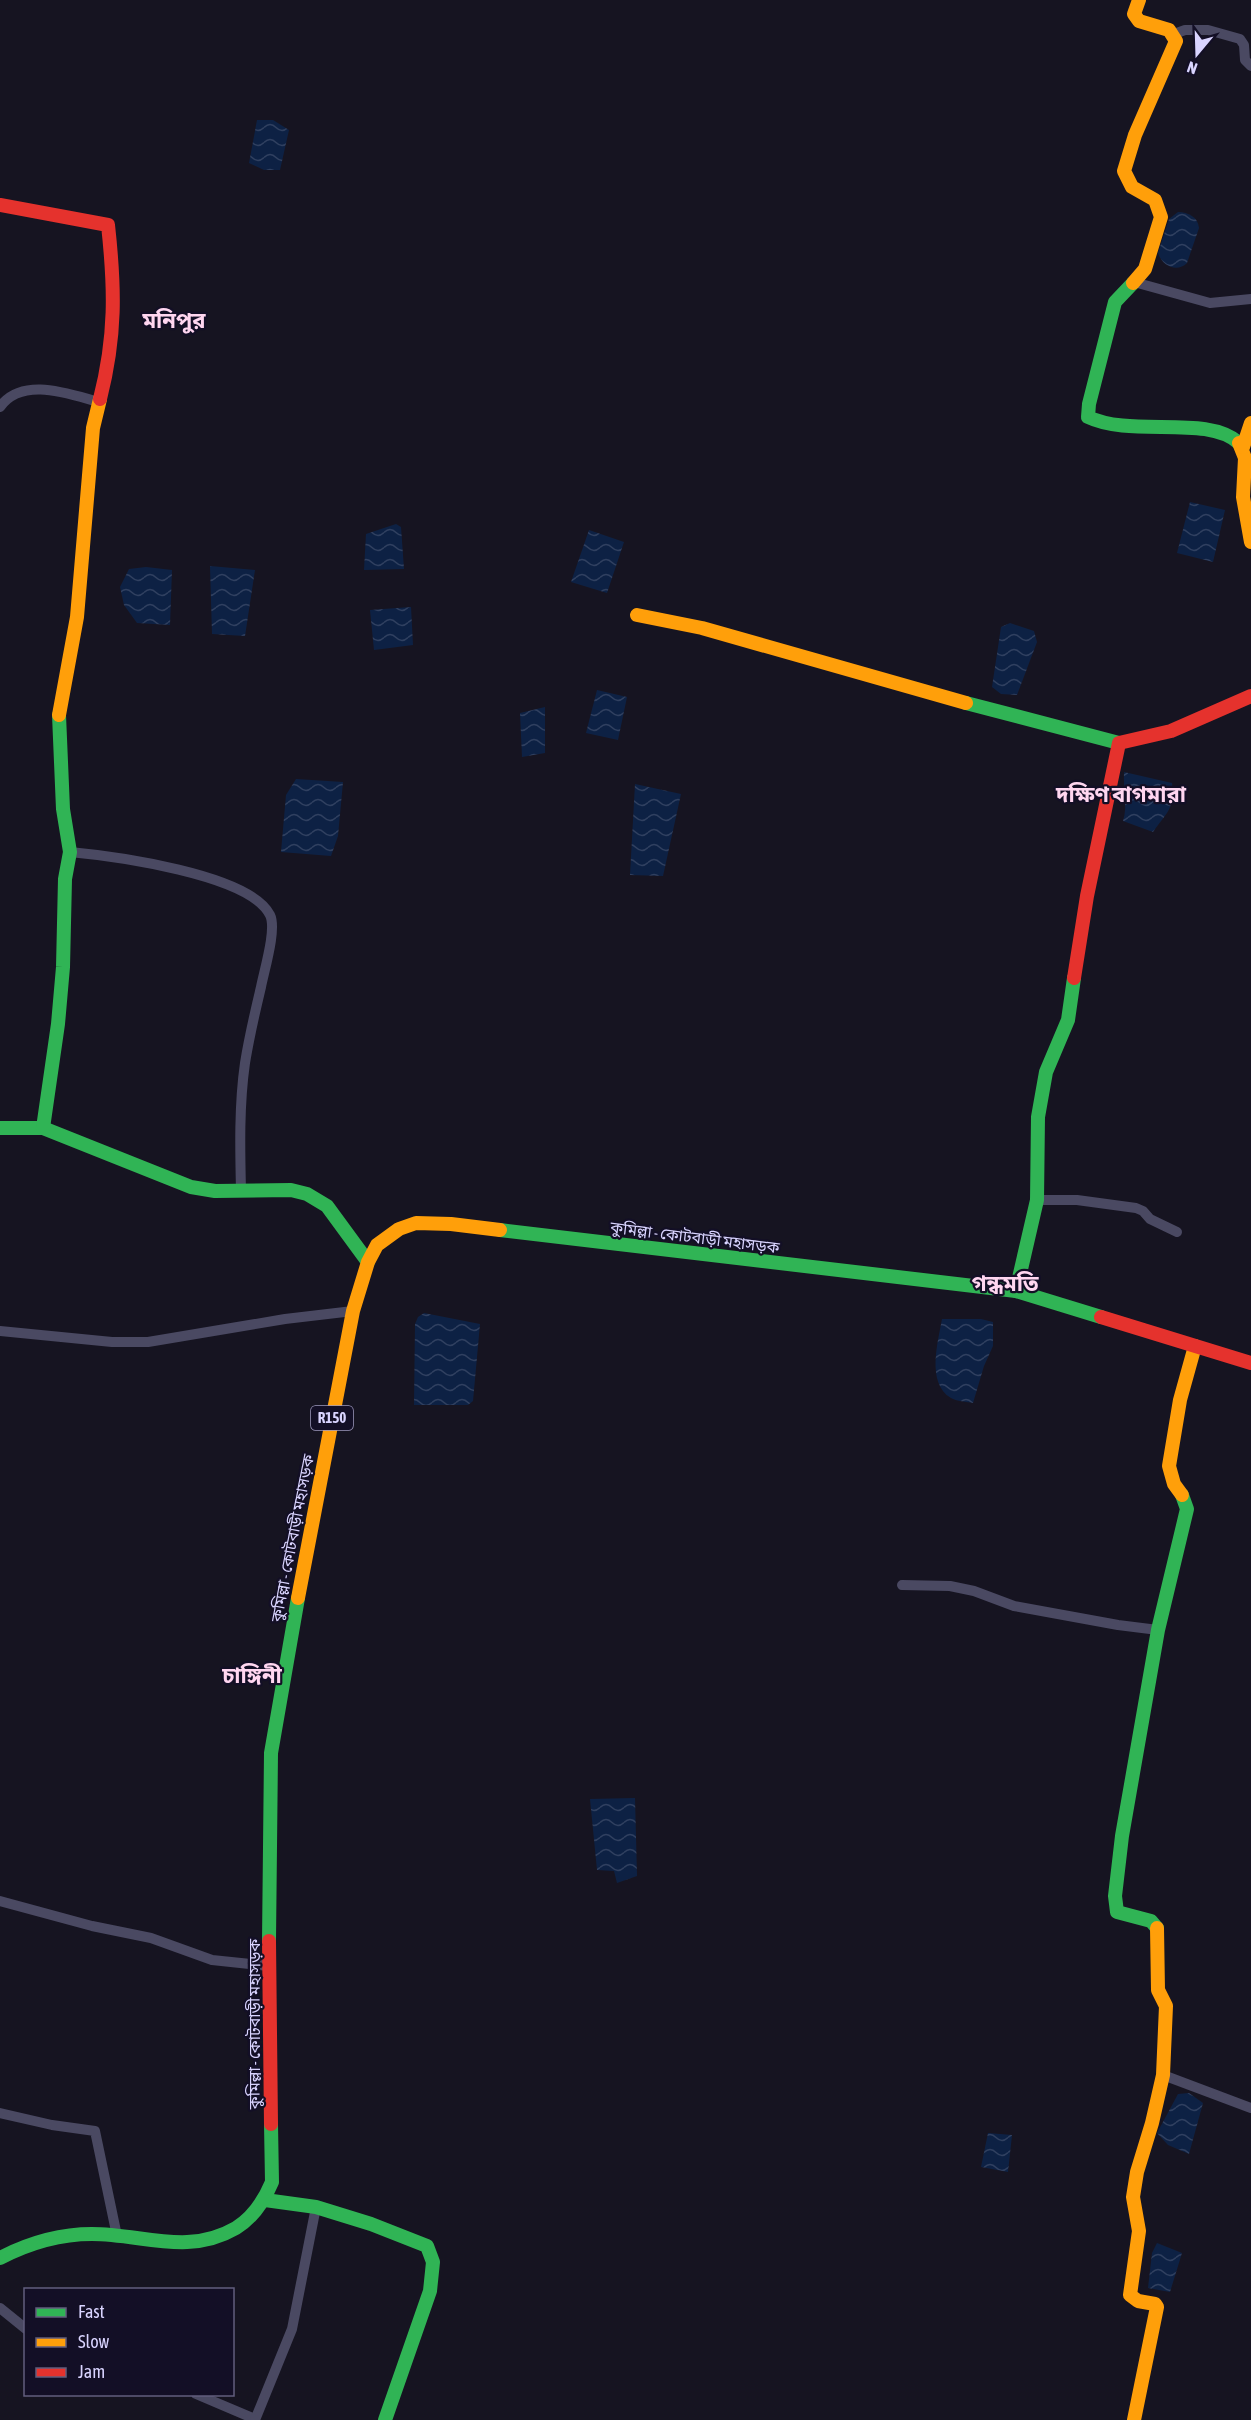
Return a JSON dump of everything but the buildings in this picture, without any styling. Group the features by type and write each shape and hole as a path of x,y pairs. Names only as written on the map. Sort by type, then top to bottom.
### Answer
{"main road":[{"path":"1139,0 1134,14 1139,21 1161,27 1174,34 1174,49 1135,135 1124,171 1132,187 1155,200 1161,217 1144,269 1115,302 1089,404 1088,417 1108,426 1218,432 1243,447"},
{"path":"0,205 106,224 110,227 114,281 112,337 91,449 84,560 77,616 59,715 63,809 70,852 65,879 63,967 58,1024 43,1128"},
{"path":"1251,423 1243,447 1245,464 1242,495 1251,542"},
{"path":"637,615 702,628 950,699 1119,742 1143,740 1167,733 1251,696"},
{"path":"1016,1291 1037,1200 1038,1117 1047,1072 1068,1020 1087,896 1119,742"},
{"path":"0,1128 43,1128 191,1187 215,1191 291,1190 308,1194 327,1206 368,1262"},
{"name":"কুমিল্লা - কোটবাড়ী মহাসড়ক","path":"0,2258 35,2241 93,2234 195,2244 213,2241 253,2216 265,2200 272,2182 269,1966 271,1754 311,1522 353,1311 368,1262 377,1245 393,1232 405,1226 430,1222 1016,1291 1251,1364"},
{"path":"1134,2420 1157,2307 1155,2304 1138,2301 1130,2295 1139,2230 1133,2197 1137,2172 1152,2123 1163,2075 1166,2006 1158,1990 1159,1932 1151,1921 1117,1912 1115,1904 1122,1836 1146,1711 1158,1630 1187,1509 1185,1499 1174,1484 1169,1466 1180,1400 1195,1346"},
{"path":"265,2200 316,2207 371,2224 427,2246 431,2252 433,2270 430,2291 385,2420"}],"street":[{"path":"1174,34 1185,30 1208,30 1240,39 1244,45 1245,60 1251,66"},
{"path":"1134,282 1210,303 1251,299"},
{"path":"0,407 21,391 35,390 64,393 99,402"},
{"path":"70,852 95,854 210,876 250,897 263,906 271,917 270,939 245,1065 241,1124 241,1191"},
{"path":"1037,1200 1077,1200 1136,1208 1177,1232"},
{"path":"0,1331 112,1342 148,1342 285,1319 353,1311"},
{"path":"902,1585 950,1586 974,1591 1014,1606 1158,1630"},
{"path":"0,1901 92,1926 150,1938 212,1959 269,1966"},
{"path":"1163,2075 1251,2108"},
{"path":"0,2114 95,2132 117,2236"},
{"path":"201,2396 255,2419 292,2329 316,2207"},
{"path":"0,2308 24,2327"}],"water":[{"path":"257,120 273,120 289,130 280,170 264,170 249,163"},
{"path":"1178,212 1192,216 1199,228 1187,263 1174,268 1166,265 1158,253 1169,219"},
{"path":"1190,502 1225,510 1213,562 1177,553"},
{"path":"396,524 401,527 404,569 364,570 366,534"},
{"path":"589,530 624,542 607,593 571,582"},
{"path":"210,566 255,570 245,636 212,634"},
{"path":"146,567 172,570 170,625 137,623 124,605 120,587 129,569"},
{"path":"411,607 413,645 374,650 370,610"},
{"path":"1010,623 1034,631 1037,642 1017,695 1001,694 992,687 1001,627"},
{"path":"597,690 627,697 618,740 586,733"},
{"path":"545,707 545,753 522,757 520,713"},
{"path":"1124,772 1172,783 1171,805 1153,832 1123,821"},
{"path":"296,779 343,782 338,836 331,856 281,852 286,795"},
{"path":"635,784 681,794 663,876 630,875"},
{"path":"424,1313 480,1324 473,1401 468,1405 414,1405 415,1324 418,1317"},
{"path":"942,1319 981,1319 993,1322 993,1346 984,1366 973,1403 951,1398 938,1383 936,1350"},
{"path":"635,1798 637,1876 617,1883 614,1871 597,1870 590,1799"},
{"path":"1189,2093 1203,2103 1189,2154 1168,2145 1157,2133 1178,2094"},
{"path":"988,2133 1012,2135 1008,2172 981,2167"},
{"path":"1157,2243 1182,2253 1170,2292 1148,2288 1152,2253"}],"traffic: fast":[{"path":"1133,283 1115,302 1089,404 1088,417 1126,426 1208,430 1225,434 1239,443"},
{"path":"966,703 1119,743"},
{"path":"43,1128 58,1024 63,967 65,879 70,852 63,809 59,715"},
{"path":"1016,1291 1037,1200 1038,1117 1046,1072 1068,1020 1074,978"},
{"path":"0,1128 43,1128 191,1187 215,1191 291,1190 307,1194 327,1206 368,1262"},
{"path":"500,1230 1016,1291 1101,1317"},
{"path":"1157,1928 1151,1921 1117,1912 1115,1896 1122,1836 1158,1630 1187,1509 1182,1495"},
{"path":"269,1941 271,1753 298,1598"},
{"path":"0,2258 33,2244 68,2236 92,2234 183,2242 200,2241 236,2228 258,2208 272,2182 271,2124"},
{"path":"265,2200 316,2207 371,2224 427,2246 433,2262 430,2291 385,2420"}],"traffic: slow":[{"path":"1133,283 1145,269 1161,217 1155,200 1132,187 1124,171 1135,135 1176,41 1169,30 1139,21 1134,14 1139,0"},
{"path":"59,715 77,617 93,428 100,399"},
{"path":"1243,447 1251,423"},
{"path":"1239,443 1245,458 1243,497 1251,542"},
{"path":"637,615 702,628 966,703"},
{"path":"298,1598 353,1311 368,1262 377,1245 399,1229 416,1223 451,1224 500,1230"},
{"path":"1182,1495 1174,1484 1169,1466 1180,1400 1195,1346"},
{"path":"1134,2420 1157,2307 1155,2304 1138,2301 1130,2295 1139,2231 1133,2197 1137,2172 1152,2123 1163,2075 1166,2006 1158,1990 1157,1928"}],"traffic: jam":[{"path":"0,205 108,225 113,312 109,354 100,399"},
{"path":"1074,978 1087,896 1119,743 1171,731 1251,696"},
{"path":"1101,1317 1251,1363"},
{"path":"269,1941 271,2124"}],"district":[{"name":"মনিপুর","path":"174,320"},
{"name":"দক্ষিণ বাগমারা","path":"1121,794"},
{"name":"গন্ধমতি","path":"1005,1283"},
{"name":"চাঙ্গিনী","path":"252,1675"}]}
